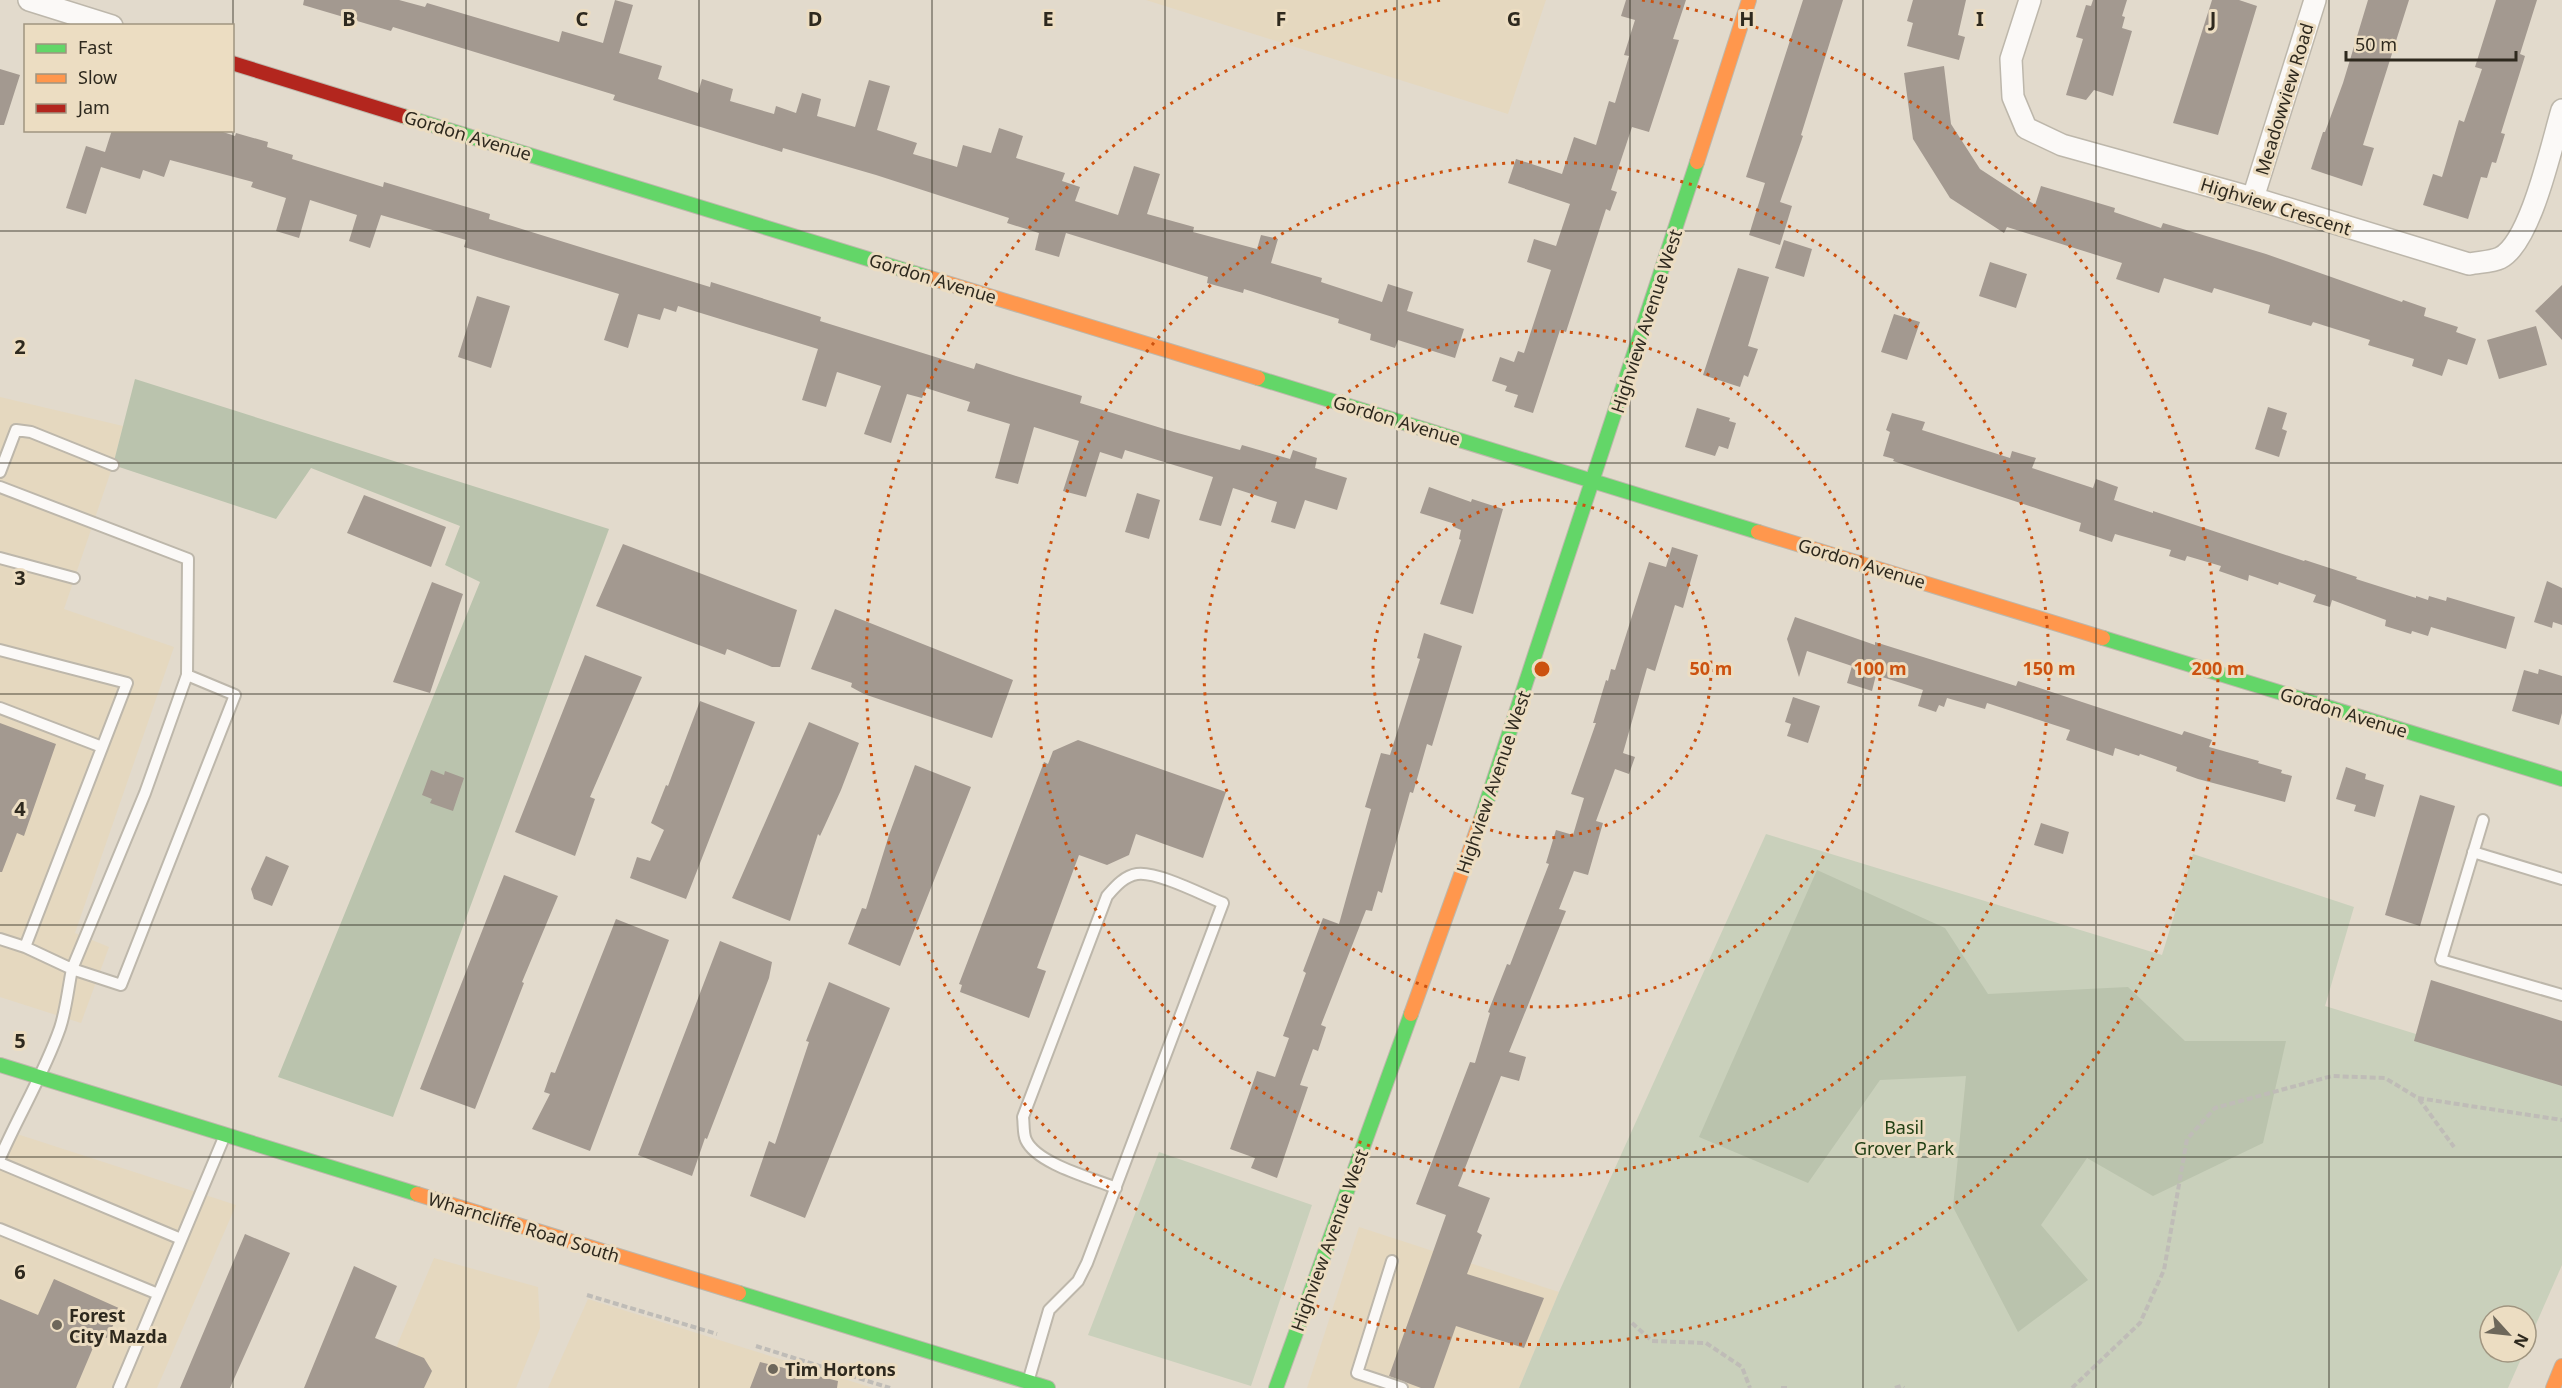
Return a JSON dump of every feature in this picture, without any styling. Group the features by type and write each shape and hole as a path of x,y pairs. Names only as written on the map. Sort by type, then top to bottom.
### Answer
{"street":[{"path":"29,0 106,24"},
{"name":"Highview Avenue West","path":"1276,1388 1487,804 1749,0"},
{"name":"Highview Crescent","path":"2030,0 2011,59 2013,97 2026,128 2062,145 2253,198 2469,264 2501,258 2520,238 2536,200 2562,110"},
{"name":"Meadowview Road","path":"2253,198 2315,0"},
{"name":"Gordon Avenue","path":"234,64 2562,779"},
{"name":"Wharncliffe Road South","path":"0,1065 1048,1388"}],"lane":[{"path":"0,472 16,430 31,432 112,465"},
{"path":"0,487 188,559 187,675 145,793 72,969 61,1026 40,1078 15,1124 0,1160 181,1239"},
{"path":"0,558 74,578"},
{"path":"0,650 127,683 25,947"},
{"path":"0,939 25,947 72,969 121,985 235,695 187,675"},
{"path":"0,708 102,747"},
{"path":"2483,820 2440,960 2562,995"},
{"path":"2473,852 2562,879"},
{"path":"1028,1382 1049,1310 1078,1281 1116,1188 1223,903 1164,879 1137,874 1119,882 1107,896 1023,1117 1025,1139 1035,1153 1056,1165 1116,1188"},
{"path":"119,1388 225,1135"},
{"path":"0,1230 158,1294"},
{"path":"1392,1261 1357,1373 1402,1388"}],"path":[{"path":"2072,1388 2140,1323 2164,1270 2187,1138 2215,1108 2331,1076 2385,1078 2418,1098 2454,1147"},
{"path":"2418,1098 2562,1120"},
{"path":"587,1295 717,1334"},
{"path":"1632,1323 1652,1341 1706,1343 1742,1366 1750,1388"},
{"path":"756,1346 890,1388"},
{"path":"1895,1388 1901,1386 1904,1388"},
{"path":"1781,1388 1790,1388"}],"shaded area":[{"path":"1146,0 1546,0 1508,114"},
{"path":"0,397 123,426 113,465 64,609 174,647 75,933 109,947 81,1023 0,997"},
{"path":"14,1133 236,1205 157,1388 0,1388 0,1166"},
{"path":"1359,1227 1559,1292 1519,1388 1307,1388"},
{"path":"434,1258 538,1287 540,1328 516,1388 379,1388"},
{"path":"588,1299 751,1350 873,1388 548,1388"}],"green space":[{"path":"135,379 609,529 393,1117 278,1077 480,582 445,565 460,526 311,468 276,519 113,465"},
{"name":"Basil Grover Park","path":"1766,834 2162,955 2193,854 2354,907 2325,1006 2562,1079 2562,1265 2538,1320 2538,1304 2478,1304 2478,1364 2519,1364 2508,1388 1519,1388 1559,1292"},
{"path":"1817,870 1945,928 1988,994 2128,987 2185,1041 2286,1041 2263,1143 2153,1196 2087,1158 2041,1225 2088,1280 2018,1332 1953,1207 1966,1076 1880,1080 1808,1183 1699,1137"},
{"path":"1159,1152 1312,1205 1251,1386 1088,1335"}],"building":[{"path":"304,0 399,0 425,7 427,3 559,42 562,31 603,43 615,0 633,5 619,53 662,66 658,79 698,93 702,79 733,89 730,101 774,114 776,106 796,113 802,93 821,99 817,116 855,127 869,80 890,86 877,130 917,143 913,154 957,167 963,145 991,153 999,128 1023,136 1016,158 1065,173 1062,181 1080,187 1075,201 1118,215 1134,166 1160,174 1147,214 1194,227 1193,232 1257,249 1261,235 1278,239 1271,263 1322,278 1321,282 1382,302 1388,284 1413,292 1407,311 1464,329 1455,358 1398,340 1395,348 1370,340 1371,334 1338,323 1339,319 1244,289 1243,293 1207,283 1208,277 1066,233 1059,257 1035,250 1039,233 1007,223 1009,218 876,175 783,148 782,152 613,100 615,95 393,27 391,31 303,5"},
{"path":"1626,0 1686,0 1673,39 1679,40 1649,132 1632,127 1611,190 1617,192 1610,211 1606,209 1566,332 1560,330 1533,413 1514,407 1518,395 1505,391 1507,386 1492,381 1500,357 1514,362 1518,351 1524,353 1551,270 1527,262 1534,239 1556,246 1570,204 1508,183 1516,159 1562,174 1574,137 1596,145 1609,101 1615,103 1629,56 1624,55 1635,20 1621,16"},
{"path":"1803,0 1843,0 1801,135 1803,136 1780,202 1792,206 1780,245 1749,235 1765,183 1746,177"},
{"path":"1913,0 1966,0 1958,35 1965,37 1959,60 1907,46 1913,23 1907,21"},
{"path":"2093,0 2127,0 2122,16 2125,17 2122,28 2132,31 2113,96 2094,90 2086,100 2066,95 2083,39 2076,37 2086,5 2091,6"},
{"path":"2212,0 2239,0 2257,6 2218,135 2173,123"},
{"path":"2368,0 2409,0 2363,145 2374,148 2362,186 2311,169 2343,83"},
{"path":"2496,0 2537,0 2520,54 2525,56 2501,133 2505,134 2496,163 2492,162 2487,178 2481,177 2468,219 2423,205 2433,174 2442,177 2459,120 2464,122 2482,69 2475,67"},
{"path":"1944,66 1951,124 1980,169 2035,205 2041,186 2115,208 2114,212 2161,228 2163,223 2266,254 2402,302 2403,300 2426,308 2424,316 2458,327 2456,332 2476,339 2467,365 2448,359 2442,376 2412,366 2414,359 2368,345 2370,340 2313,322 2311,326 2268,313 2270,305 2214,288 2212,293 2164,278 2159,293 2116,279 2122,263 2007,227 2004,233 1950,198 1913,139 1904,73"},
{"path":"0,69 20,75 4,125 0,125"},
{"path":"111,132 223,132 235,136 236,133 268,142 267,147 293,155 292,159 383,187 384,182 490,214 489,219 710,287 711,282 821,317 820,321 974,369 976,363 1082,396 1080,403 1174,432 1240,450 1242,445 1290,459 1293,450 1317,458 1315,468 1347,478 1337,510 1305,500 1295,529 1271,522 1277,502 1233,488 1221,526 1199,520 1213,477 1125,450 1122,459 1100,452 1086,497 1063,491 1079,441 1034,427 1018,484 995,478 1010,424 967,411 970,402 926,388 922,398 907,394 891,443 864,434 881,386 837,372 826,407 802,400 818,349 678,306 676,312 664,308 660,320 638,314 628,348 604,340 619,294 464,247 466,240 412,224 381,215 370,248 349,241 357,215 310,200 299,238 276,231 286,198 251,187 253,182 170,160 164,177 143,170 140,179 101,167 86,214 66,208 86,146 105,152"},
{"path":"1784,240 1812,249 1804,277 1775,268"},
{"path":"1990,262 2027,274 2016,308 1979,296"},
{"path":"1738,268 1769,277 1748,346 1758,349 1748,377 1744,375 1740,387 1703,375"},
{"path":"2562,285 2562,340 2535,311"},
{"path":"477,296 510,306 491,368 458,357"},
{"path":"1894,314 1920,322 1907,360 1881,352"},
{"path":"2536,326 2547,365 2499,379 2487,340"},
{"path":"2268,407 2287,413 2282,429 2287,431 2279,457 2255,449"},
{"path":"1697,408 1730,418 1729,421 1736,423 1728,449 1719,446 1715,456 1685,447"},
{"path":"1892,413 1925,422 1922,430 2010,458 2012,451 2036,458 2032,468 2093,488 2096,479 2118,487 2114,500 2153,513 2153,511 2305,560 2416,598 2416,596 2428,600 2429,596 2446,601 2447,597 2515,617 2506,649 2431,627 2428,636 2412,631 2411,634 2385,626 2386,620 2332,600 2330,607 2313,602 2316,595 2279,582 2278,585 2249,575 2248,581 2219,571 2221,566 2187,556 2185,561 2169,556 2171,550 2115,534 2112,542 2079,531 2081,523 1893,461 1894,459 1883,456 1890,432 1886,430"},
{"path":"1429,487 1471,502 1472,499 1503,509 1473,614 1440,604 1461,540 1459,539 1461,530 1454,527 1455,524 1420,513"},
{"path":"1137,493 1160,500 1149,539 1125,532"},
{"path":"364,495 446,527 431,567 347,533"},
{"path":"623,544 797,610 780,667 772,667 727,649 725,655 596,606"},
{"path":"1672,547 1698,555 1683,608 1675,605 1655,671 1647,668 1623,753 1635,757 1629,774 1615,769 1596,821 1603,823 1588,875 1574,871 1559,909 1566,911 1509,1052 1526,1057 1519,1081 1501,1076 1458,1186 1490,1198 1477,1232 1482,1235 1467,1274 1544,1298 1524,1348 1456,1326 1434,1388 1421,1388 1389,1376 1446,1215 1416,1204 1470,1062 1475,1063 1490,1013 1488,1012 1507,964 1510,965 1549,864 1546,863 1556,830 1573,835 1584,798 1571,794 1596,723 1593,723 1606,680 1608,681 1611,669 1615,670 1649,562 1666,567"},
{"path":"2547,581 2562,588 2562,625 2553,622 2552,628 2534,622"},
{"path":"432,582 463,594 430,693 393,682"},
{"path":"835,609 1013,680 992,738 864,694 851,687 852,683 811,669"},
{"path":"1795,617 1875,645 1875,642 2016,686 2018,681 2182,735 2184,731 2212,740 2209,747 2259,761 2258,763 2282,770 2281,773 2292,776 2285,802 2198,779 2176,771 2177,767 2140,754 2139,756 2115,748 2113,756 2066,740 2070,730 1987,703 1985,709 1947,698 1944,707 1939,705 1936,712 1918,706 1923,690 1876,675 1872,691 1847,683 1852,666 1807,651 1799,677 1787,639"},
{"path":"1424,633 1462,646 1432,746 1427,744 1413,793 1410,792 1382,893 1378,891 1372,911 1366,910 1321,1025 1326,1027 1318,1051 1313,1049 1300,1085 1308,1087 1277,1178 1251,1168 1255,1158 1230,1149 1257,1071 1275,1077 1289,1038 1283,1036 1306,973 1303,971 1323,918 1339,924 1371,809 1365,807 1381,753 1390,755 1420,659 1417,658"},
{"path":"585,655 642,677 590,797 595,799 575,856 515,832"},
{"path":"2539,669 2562,676 2562,713 2559,725 2512,711 2524,670 2538,674"},
{"path":"1793,697 1820,706 1808,743 1787,736 1791,724 1785,722"},
{"path":"700,701 755,722 686,899 630,878 637,857 650,861 664,830 651,823 666,785 668,786"},
{"path":"809,722 859,743 841,790 820,836 818,834 790,921 732,898"},
{"path":"0,723 56,744 24,836 17,833 2,872 0,872"},
{"path":"1078,740 1226,792 1203,858 1136,834 1129,855 1107,865 1079,855 1037,968 1046,971 1029,1018 960,992 962,985 959,984 1044,762 1048,764 1053,751"},
{"path":"915,765 971,787 900,966 848,944 862,908 866,909 889,835"},
{"path":"2346,767 2366,774 2365,779 2384,785 2375,817 2354,811 2356,805 2336,799"},
{"path":"431,770 444,775 445,771 464,778 453,811 430,803 432,799 422,795"},
{"path":"2420,795 2455,806 2420,926 2385,915"},
{"path":"2041,823 2069,832 2063,854 2034,845"},
{"path":"266,856 289,866 272,906 254,899 251,889"},
{"path":"504,875 558,896 522,982 524,983 475,1109 420,1089"},
{"path":"616,919 669,940 590,1151 532,1129 550,1094 544,1092 551,1072 555,1073"},
{"path":"720,941 772,962 769,978 692,1176 638,1155"},
{"path":"2431,980 2562,1021 2562,1086 2414,1041"},
{"path":"829,982 890,1008 805,1218 750,1196 769,1141 775,1144 809,1042 806,1041"},
{"path":"245,1234 290,1253 230,1388 180,1388"},
{"path":"354,1266 397,1286 375,1338 424,1358 432,1371 424,1388 304,1388"},
{"name":"Forest City Mazda","path":"54,1279 121,1309 107,1338 98,1336 76,1388 0,1388 0,1299 38,1315"},
{"name":"Tim Hortons","path":"760,1362 838,1381 837,1388 750,1388"}],"traffic: fast":[{"path":"403,116 927,277"},
{"path":"1481,819 1697,162"},
{"path":"1258,378 1758,532"},
{"path":"2103,638 2562,779"},
{"path":"1276,1388 1411,1014"},
{"path":"0,1065 417,1194"},
{"path":"739,1293 1048,1388"}],"traffic: slow":[{"path":"1697,162 1749,0"},
{"path":"927,277 1258,378"},
{"path":"1758,532 2103,638"},
{"path":"1411,1014 1481,819"},
{"path":"417,1194 739,1293"},
{"path":"2553,1388 2562,1366"}],"traffic: jam":[{"path":"234,64 403,116"}],"place":[{"name":"Forest City Mazda","path":"57,1325"},
{"name":"Tim Hortons","path":"773,1369"}]}
